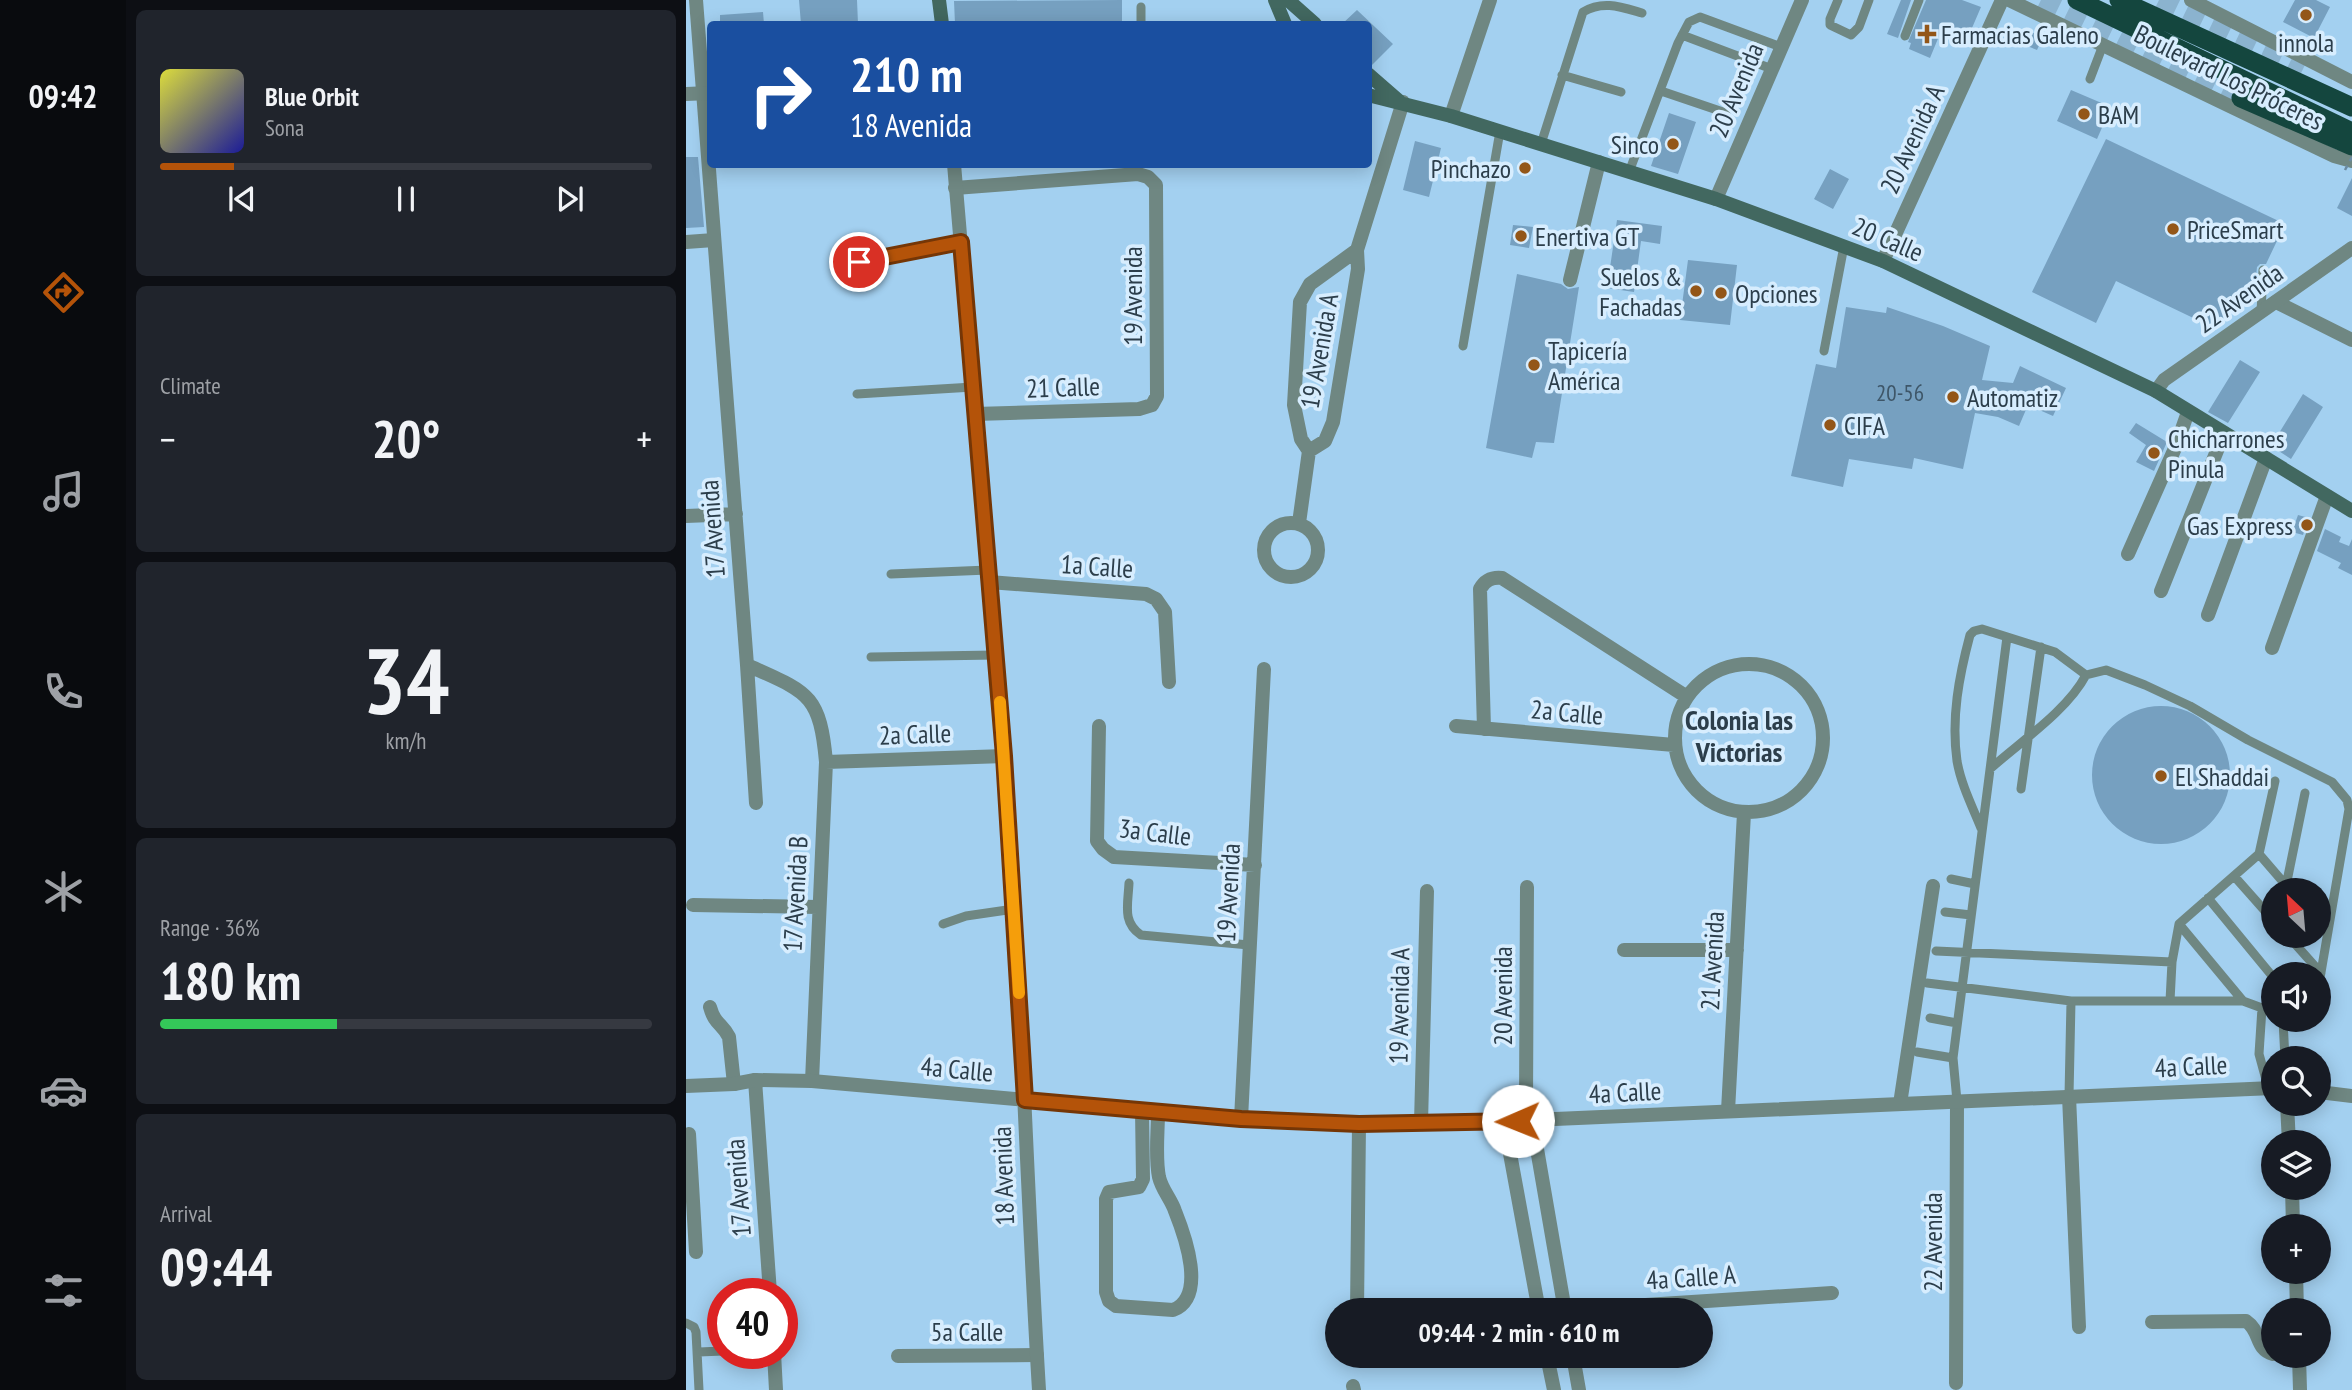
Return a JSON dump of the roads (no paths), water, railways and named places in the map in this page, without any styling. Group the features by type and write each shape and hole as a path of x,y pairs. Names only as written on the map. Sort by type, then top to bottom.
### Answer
{"highway":[{"name":"Boulevard Los Próceres","path":"2077,0 2352,132"},
{"name":"Boulevard Los Próceres","path":"2119,0 2352,107"},
{"path":"2303,69 2352,94"},
{"path":"2241,98 2352,146"}],"main road":[{"path":"939,0 942,21"},
{"path":"1275,0 1284,21"},
{"path":"1287,0 1312,21"},
{"path":"1372,77 1401,102"},
{"name":"20 Calle","path":"1372,96 1451,116 1716,199 1883,261 2156,391 2352,511"}],"street":[{"name":"17 Avenida","path":"696,0 707,93"},
{"path":"1451,116 1490,0"},
{"name":"20 Avenida","path":"1716,199 1802,0"},
{"name":"20 Avenida A","path":"1883,261 2002,0"},
{"name":"Boulevard Los Próceres","path":"2009,0 2350,163"},
{"name":"Boulevard Los Próceres","path":"2193,0 2352,82"},
{"path":"686,94 707,93"},
{"name":"19 Avenida A","path":"1309,451 1325,441 1333,422 1358,269 1357,250 1401,102"},
{"path":"1570,280 1599,162"},
{"name":"17 Avenida","path":"711,168 756,803"},
{"name":"18 Avenida","path":"954,168 1004,756 1039,1390"},
{"name":"19 Avenida","path":"956,188 1138,174 1148,177 1157,186 1157,396 1152,405"},
{"path":"686,242 715,240"},
{"path":"838,267 961,242"},
{"name":"22 Avenida","path":"2156,391 2164,380 2352,248"},
{"name":"19 Avenida A","path":"1299,523 1309,451 1301,439 1294,405 1300,302 1310,284 1357,250"},
{"path":"2276,302 2352,340"},
{"name":"21 Calle","path":"975,414 1139,409 1152,405"},
{"path":"2128,554 2176,446 2188,412"},
{"path":"2161,592 2224,433"},
{"path":"2208,615 2266,458"},
{"path":"2272,648 2327,496"},
{"path":"686,516 736,514"},
{"name":"1a Calle","path":"989,576 1146,594 1156,598 1165,612 1169,682"},
{"path":"1484,729 1480,589 1489,579 1502,578 1687,697"},
{"path":"1754,664 1779,670 1794,678 1807,691 1822,721 1822,756 1816,772 1793,798 1778,807 1744,813 1715,805 1697,792 1683,774 1674,745 1676,720 1687,697 1698,684 1728,667 1754,664"},
{"name":"17 Avenida B","path":"747,665 785,682 806,696 817,710 823,727 826,762 812,1081"},
{"name":"19 Avenida","path":"1241,1119 1264,669"},
{"name":"3a Calle","path":"1099,726 1097,841 1103,849 1114,857 1255,864"},
{"name":"2a Calle","path":"1457,726 1674,745"},
{"name":"2a Calle","path":"826,762 1004,756"},
{"name":"21 Avenida","path":"1728,1111 1744,813"},
{"path":"1900,1104 1933,886"},
{"name":"20 Avenida","path":"1527,887 1525,1103 1532,1121 1563,1298"},
{"name":"19 Avenida A","path":"1421,1123 1427,891"},
{"path":"693,905 818,907"},
{"path":"1624,950 1737,950"},
{"path":"710,1007 714,1021 729,1037 734,1084"},
{"name":"17 Avenida","path":"755,1080 769,1278"},
{"name":"4a Calle","path":"686,1086 734,1084 755,1080 812,1081 1241,1119 1359,1124 1532,1121 2261,1087"},
{"path":"2331,1093 2352,1096"},
{"path":"2068,1096 2079,1327"},
{"name":"22 Avenida","path":"1956,1383 1957,1101"},
{"path":"1142,1110 1143,1179 1139,1187 1109,1192 1106,1199 1106,1292 1109,1301 1116,1306 1172,1310 1180,1307 1185,1300 1191,1288 1192,1273 1175,1209 1163,1190 1158,1173 1158,1112"},
{"path":"1504,1121 1537,1298"},
{"path":"1357,1298 1359,1124"},
{"path":"689,1134 690,1215 696,1252"},
{"name":"4a Calle A","path":"1713,1301 1832,1293"},
{"path":"2152,1322 2246,1321 2256,1330 2261,1347"},
{"name":"5a Calle","path":"898,1356 1037,1355"},
{"path":"1549,1368 1554,1390"},
{"path":"1575,1368 1579,1390"},
{"path":"2296,1368 2300,1390"},
{"path":"775,1369 776,1390"}],"lane":[{"path":"1838,0 1829,19 1830,25 1851,35 1859,27 1869,0"},
{"path":"1905,36 1919,0"},
{"path":"1541,144 1583,12 1590,7 1606,3 1642,13"},
{"path":"1141,7 1141,21"},
{"path":"1629,172 1689,22 1700,17 1781,47"},
{"path":"1682,35 1772,69"},
{"path":"2090,79 2103,45"},
{"path":"1562,75 1621,92"},
{"path":"1661,91 1726,113"},
{"path":"1463,346 1500,131"},
{"path":"1824,351 1844,246"},
{"path":"2261,313 2263,270"},
{"path":"857,394 973,387"},
{"path":"891,574 989,576"},
{"path":"1982,830 1964,788 1957,762 1954,722 1960,671 1970,635 1982,629 2041,647 2055,652 2086,675"},
{"path":"1957,1101 1953,1058 2007,636"},
{"path":"2021,789 2041,647"},
{"path":"871,657 996,655"},
{"path":"1990,769 2063,706 2079,688 2086,675 2106,670 2145,685 2332,782 2347,800 2349,809 2331,918"},
{"path":"2170,1001 2172,962 2179,924 2259,854 2275,780"},
{"path":"2290,878 2305,793"},
{"path":"2259,854 2279,878"},
{"path":"2234,876 2261,906"},
{"path":"1951,879 1975,884"},
{"path":"1129,883 1128,919 1131,928 1141,935 1249,945"},
{"path":"2208,898 2261,962"},
{"path":"943,924 966,916 1014,909"},
{"path":"1945,912 1971,915"},
{"path":"2179,924 2243,1001"},
{"path":"2299,948 2311,962"},
{"path":"1936,951 2172,962"},
{"path":"1927,983 2071,1000 2243,1001 2261,1008"},
{"path":"2068,1096 2071,1000"},
{"path":"1930,1018 1957,1023"},
{"path":"2261,1023 2261,1060"},
{"path":"1917,1052 1953,1058"},
{"path":"686,1323 696,1332 699,1390"},
{"path":"699,1352 707,1352"}],"tunnel":[{"path":"2041,0 2241,98"},
{"path":"2159,0 2303,69"}],"place":[{"name":"innola","path":"2306,15"},
{"name":"Farmacias Galeno","path":"1927,34"},
{"name":"BAM","path":"2084,114"},
{"name":"Sinco","path":"1673,144"},
{"name":"Pinchazo","path":"1525,168"},
{"name":"PriceSmart","path":"2173,229"},
{"name":"Enertiva GT","path":"1521,236"},
{"name":"Suelos & Fachadas","path":"1696,291"},
{"name":"Opciones","path":"1721,293"},
{"name":"Tapicería América","path":"1534,365"},
{"name":"Automatiz","path":"1953,397"},
{"name":"CIFA","path":"1830,425"},
{"name":"Chicharrones Pinula","path":"2154,453"},
{"name":"Gas Express","path":"2307,525"},
{"name":"El Shaddai","path":"2161,776"}],"district":[{"name":"Colonia las Victorias","path":"1739,735"}]}
